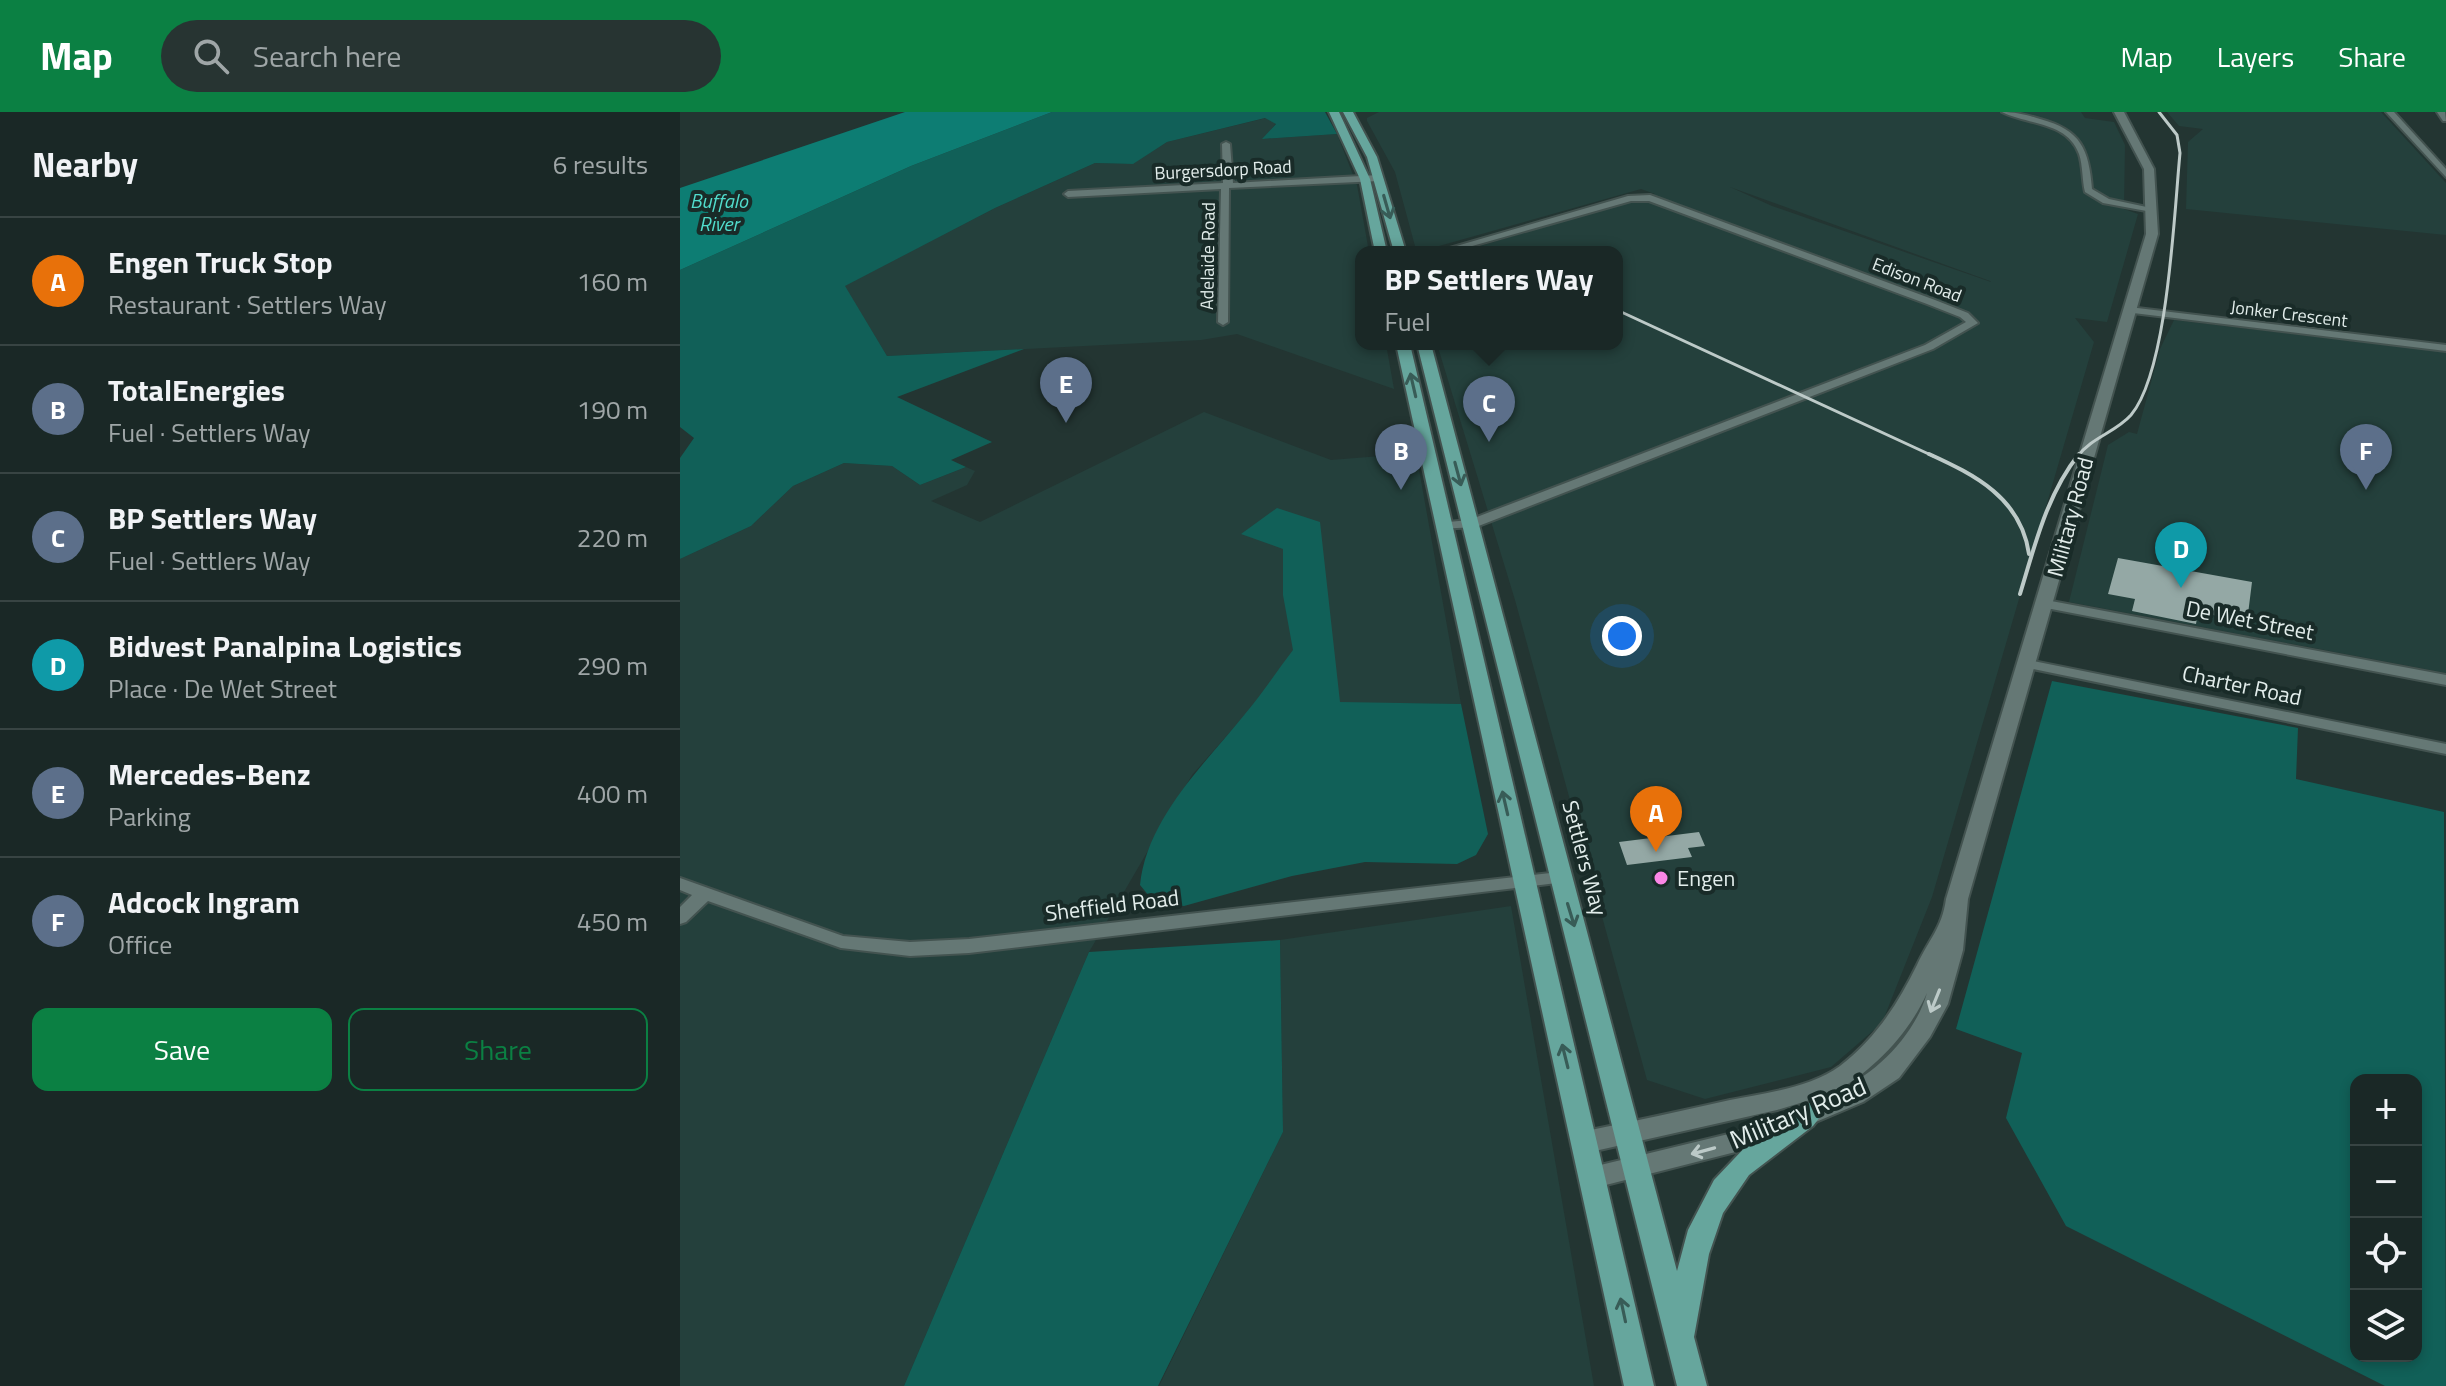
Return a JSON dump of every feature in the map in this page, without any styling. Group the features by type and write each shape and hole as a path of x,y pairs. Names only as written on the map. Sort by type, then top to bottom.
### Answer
{"main road":[{"path":"1334,112 1365,179 1380,246"},
{"path":"1348,112 1379,178 1398,246"},
{"path":"1404,350 1522,882 1586,1142 1639,1386"},
{"name":"Settlers Way","path":"1426,350 1692,1386"},
{"path":"1682,1342 1693,1249 1709,1211 1736,1174 1760,1149 1810,1113"}],"street":[{"path":"2006,112 2076,138 2086,152 2088,190 2096,197 2152,209"},
{"name":"Military Road","path":"1594,1177 1750,1139 1854,1095 1890,1071 1936,1004 1951,950 1957,899 2152,234 2149,169 2119,112"},
{"path":"2390,112 2446,174"},
{"path":"2441,112 2446,119"},
{"name":"Adelaide Road","path":"1223,322 1225,186 1229,183 1226,144"},
{"name":"Burgersdorp Road","path":"1068,194 1379,178"},
{"name":"Edison Road","path":"1443,526 1471,524 1929,347 1973,323 1964,315 1931,302 1650,198 1631,198 1462,246"},
{"name":"Jonker Crescent","path":"2129,310 2446,348"},
{"name":"De Wet Street","path":"2046,604 2446,680"},
{"name":"Charter Road","path":"2028,664 2446,749"},
{"name":"Sheffield Road","path":"680,884 841,942 910,949 969,946 1559,878"},
{"path":"680,918 705,893"},
{"name":"Military Road","path":"1586,1142 1777,1100 1824,1086 1848,1073 1890,1032 1909,1006 1936,948 1952,926"}],"shaded area":[{"path":"1052,112 1325,112 1337,134 1262,139 1276,124 1265,118 1167,142 1133,164 1095,163 995,208 845,286 887,356 1024,349 897,397 992,442 951,460 966,467 920,485 892,466 844,463 793,486 751,526 680,559 680,458 694,438 680,427 680,270 911,166"},
{"path":"1379,112 2081,112 2085,118 2114,122 2125,145 2124,209 2138,214 2107,322 2075,318 2094,342 1932,897 1882,1023 1831,1067 1705,1099 1647,1080 1515,600 1439,350 1623,350 1623,246 1480,246 1655,194 1641,189 1439,246 1415,246 1395,172 1367,121","holes":["1730,187 1991,282 1772,206"]},
{"path":"2167,112 2381,112 2446,183 2446,235 2186,209 2188,142 2203,129 2179,126"},
{"path":"1266,118 1276,123 1264,139 1337,134 1357,185 1368,246 1355,246 1355,350 1387,350 1394,389 1237,334 1201,340 887,356 844,286 995,208 1095,163 1132,164 1167,142"},
{"path":"2174,320 2446,352 2446,673 2069,602 2108,445 2129,432 2137,434 2160,349"},
{"path":"1204,412 1331,460 1406,454 1406,459 1418,464 1461,704 1340,703 1246,714 1192,775 1089,952 904,1386 680,1386 680,559 751,526 793,486 844,463 892,466 920,485 966,467 975,471 967,485 931,501 980,522"},
{"path":"1277,508 1320,522 1340,702 1461,704 1488,834 1476,855 1457,864 1365,862 1292,876 1184,906 1154,902 1140,885 1145,861 1165,815 1293,650 1283,595 1283,549 1241,534"},
{"path":"2052,681 2298,728 2296,779 2444,812 2446,1386 2385,1386 2066,1226 2006,1118 2022,1053 1956,1029"},
{"path":"1511,906 1594,1386 1159,1386 1283,1132 1280,940"},
{"path":"1280,940 1283,1132 1158,1386 904,1386 1089,952"}],"water":[{"name":"Buffalo River","path":"905,112 1052,112 911,166 680,270 680,188"}],"building":[{"path":"2118,558 2252,582 2247,622 2198,612 2196,624 2132,611 2135,599 2108,594"},
{"path":"1699,832 1705,846 1688,848 1692,857 1627,865 1619,842"}],"railway":[{"path":"2078,456 2131,415 2143,394 2153,364 2172,251 2180,153 2177,135 2159,112"},
{"path":"1623,313 1933,456"},
{"path":"1929,454 1933,456"},
{"path":"2020,594 2050,503 2079,454"},
{"path":"1933,456 1979,480 2006,503 2024,534 2029,554"}],"place":[{"name":"Mercedes-Benz","path":"1066,423"},
{"name":"BP Settlers Way","path":"1489,442"},
{"name":"TotalEnergies","path":"1401,490"},
{"name":"Adcock Ingram","path":"2366,490"},
{"name":"Bidvest Panalpina Logistics","path":"2181,588"},
{"name":"Engen Truck Stop","path":"1656,852"},
{"name":"Engen","path":"1661,878"}]}
